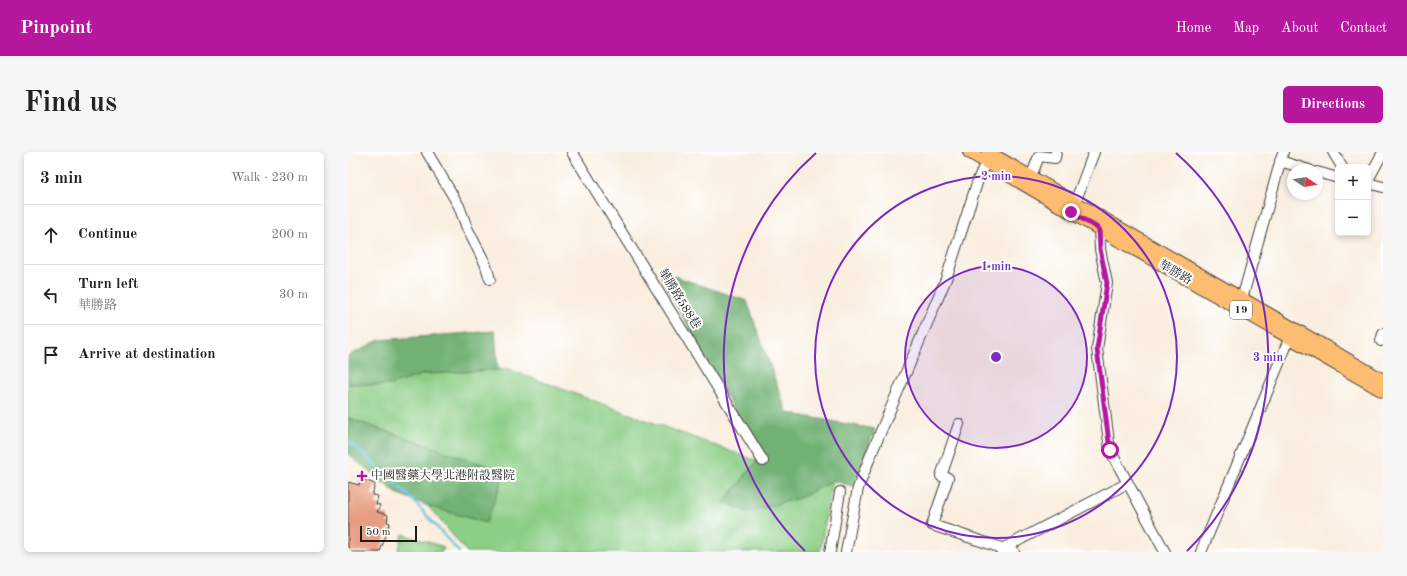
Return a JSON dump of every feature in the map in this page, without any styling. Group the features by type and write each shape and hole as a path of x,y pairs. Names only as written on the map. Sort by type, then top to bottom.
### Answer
{"main road":[{"name":"華勝路","path":"969,152 988,156 1031,177 1074,207"},
{"name":"華勝路","path":"988,156 1101,224 1291,333 1383,391"},
{"name":"華勝路","path":"1291,333 1383,380"}],"street":[{"path":"427,152 459,206 467,228 485,263 490,279"},
{"name":"華勝路588巷","path":"572,152 763,461"},
{"path":"1031,177 1039,156 1055,158 1056,152"},
{"path":"1074,207 1094,152"},
{"path":"1333,152 1340,164"},
{"path":"1371,174 1383,152"},
{"path":"846,552 858,488 946,279 988,156"},
{"path":"1239,303 1282,157 1297,164"},
{"path":"1323,174 1335,177"},
{"path":"1371,184 1383,187"},
{"path":"1101,224 1100,249 1107,283 1097,349 1110,450 1165,552"},
{"path":"1201,552 1291,333"},
{"path":"959,424 941,476 948,478 932,525 999,550 1014,552"},
{"path":"999,550 1128,483"},
{"path":"830,552 840,492"}],"green space":[{"path":"660,275 671,275 747,301 787,413 875,429 853,486 832,481 802,497 749,512 724,502 757,461 755,448"},
{"path":"495,331 498,370 425,374 389,385 348,384 348,356 379,340"},
{"path":"508,369 757,461 724,502 749,511 802,497 832,481 820,552 467,552 428,506 486,522 505,472 348,418 348,384 389,385 425,374"},
{"path":"348,418 505,472 486,523 428,506 396,493 348,454"},
{"path":"403,534 444,547 442,552 398,552"}],"building":[{"name":"中國醫藥大學北港附設醫院","path":"361,479 375,484 372,495 378,496 376,504 380,505 377,512 388,515 387,522 390,523 380,552 348,552 348,482 359,485"}],"waterway":[{"path":"348,440 412,499 459,552"}],"place":[{"name":"中國醫藥大學北港附設醫院","path":"362,476"}],"route":[{"path":"1071,212 1099,229 1100,249 1107,283 1097,349 1110,450"}]}
